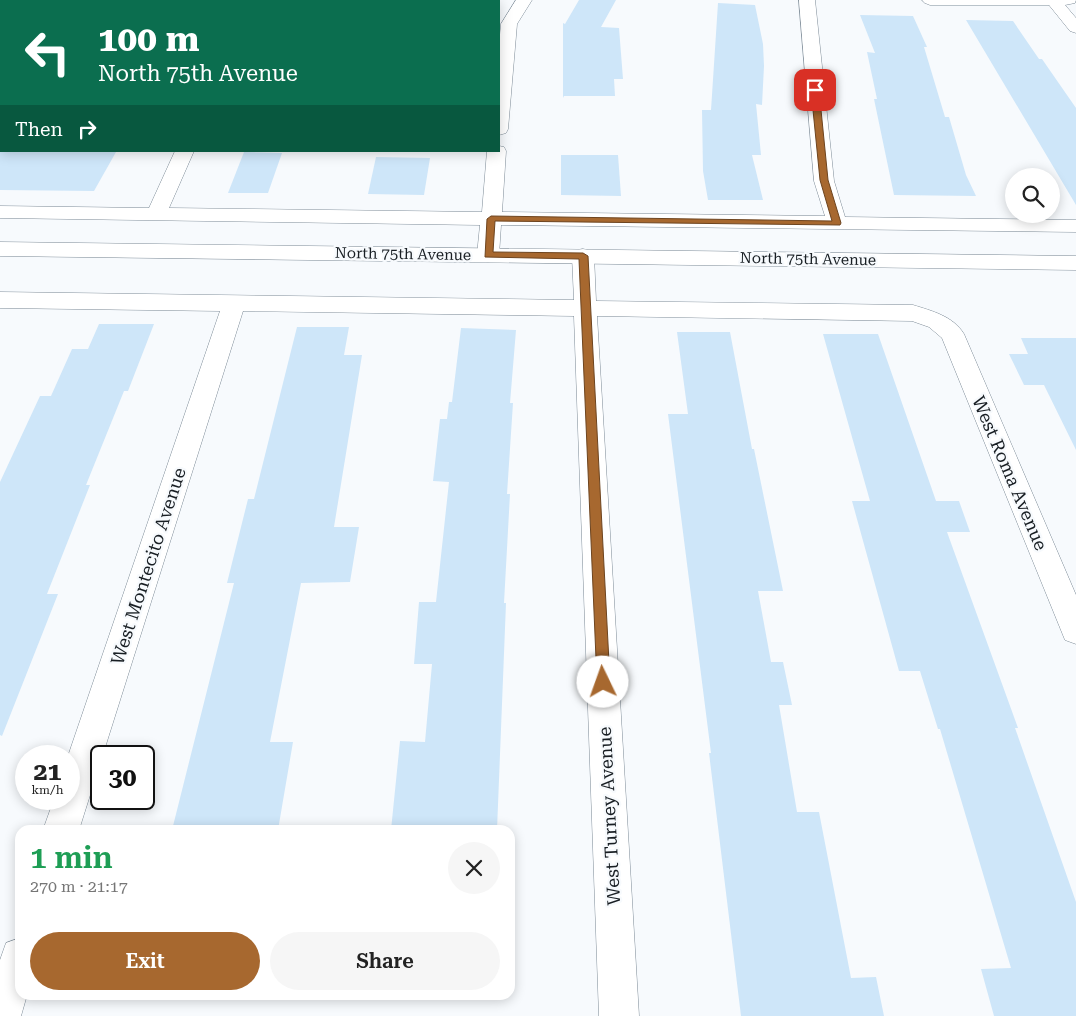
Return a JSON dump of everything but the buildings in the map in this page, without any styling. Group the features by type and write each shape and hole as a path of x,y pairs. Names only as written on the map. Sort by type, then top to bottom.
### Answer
{"street":[{"path":"500,118 509,24 524,0"},
{"path":"807,0 809,38 824,180 837,223"},
{"path":"930,0 1059,0 1076,28"},
{"path":"156,214 185,152"},
{"path":"488,255 497,152"},
{"path":"0,212 1076,226"},
{"name":"North 75th Avenue","path":"0,249 1076,263"},
{"name":"West Turney Avenue","path":"583,256 619,1016"},
{"path":"0,300 586,308"},
{"name":"West Montecito Avenue","path":"64,825 234,303"},
{"name":"West Roma Avenue","path":"586,308 887,311 913,313 937,321 952,334 1076,630"},
{"path":"1,1016 15,973"}],"route":[{"path":"603,682 583,256 488,255 491,219 837,223 824,180 815,90"}]}
